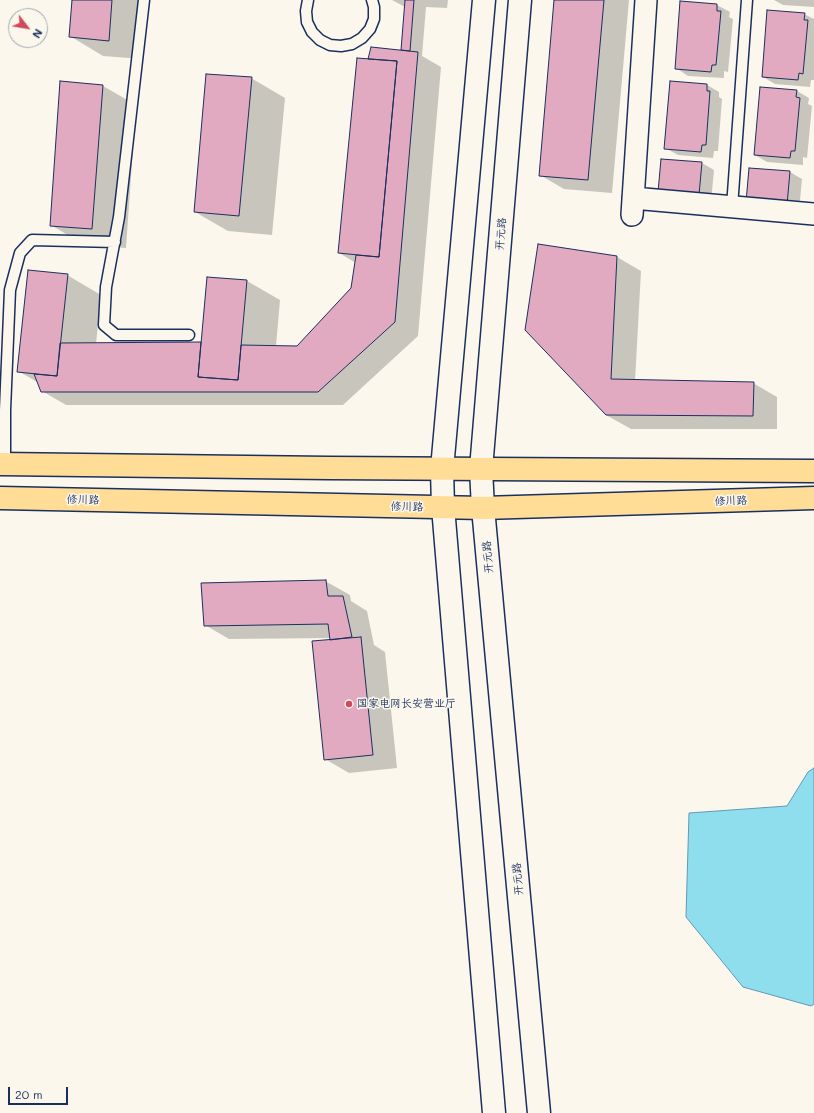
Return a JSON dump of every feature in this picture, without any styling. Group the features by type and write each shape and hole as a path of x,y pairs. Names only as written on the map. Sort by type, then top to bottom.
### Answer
{"main road":[{"path":"484,0 442,469 443,507 494,1113"},
{"name":"开元路","path":"520,0 481,469 483,508 539,1113"},
{"path":"2,464 442,469 814,471"},
{"name":"修川路","path":"0,498 483,508 814,498"}],"street":[{"path":"646,0 633,206 732,206 814,214"}],"lane":[{"path":"144,0 119,217 106,288 104,325 116,335 189,335"},
{"path":"308,0 306,16 312,32 320,40 330,45 341,46 352,44 362,38 370,29 374,19 374,7 372,0"},
{"path":"732,206 748,0"},
{"path":"814,209 814,214"},
{"path":"2,464 10,290 20,253 32,240 114,242"}],"water":[{"path":"814,768 814,1004 811,1006 743,987 686,917 689,813 787,806 808,772"}],"building":[{"path":"72,0 112,0 109,41 69,37"},
{"path":"405,0 414,0 410,51 401,50"},
{"path":"554,0 604,0 588,180 539,176"},
{"path":"680,1 717,4 717,11 721,11 716,65 712,65 711,72 675,69"},
{"path":"767,10 805,13 804,20 808,20 803,74 799,73 798,80 762,77"},
{"path":"371,47 418,52 395,322 318,392 41,392 34,374 57,376 60,343 201,342 198,377 238,380 241,345 297,346 351,288 356,255 379,257 397,61 368,59"},
{"path":"357,58 397,61 379,257 338,253"},
{"path":"206,74 252,77 239,216 194,212"},
{"path":"60,81 103,85 92,229 50,226"},
{"path":"670,81 707,84 707,91 710,91 706,145 702,145 701,152 664,149"},
{"path":"760,87 797,90 796,97 800,98 795,151 791,151 790,158 754,155"},
{"path":"661,159 702,162 699,195 658,192"},
{"path":"749,168 790,171 787,205 746,202"},
{"path":"538,244 617,256 611,379 754,382 753,416 606,415 525,330"},
{"path":"28,270 68,274 57,376 17,372"},
{"path":"207,277 247,280 238,380 198,377"},
{"path":"326,580 328,596 343,596 352,637 330,640 328,624 204,626 201,583"},
{"path":"361,637 373,755 324,760 312,641"}],"place":[{"name":"国家电网长安营业厅","path":"349,704"}]}
